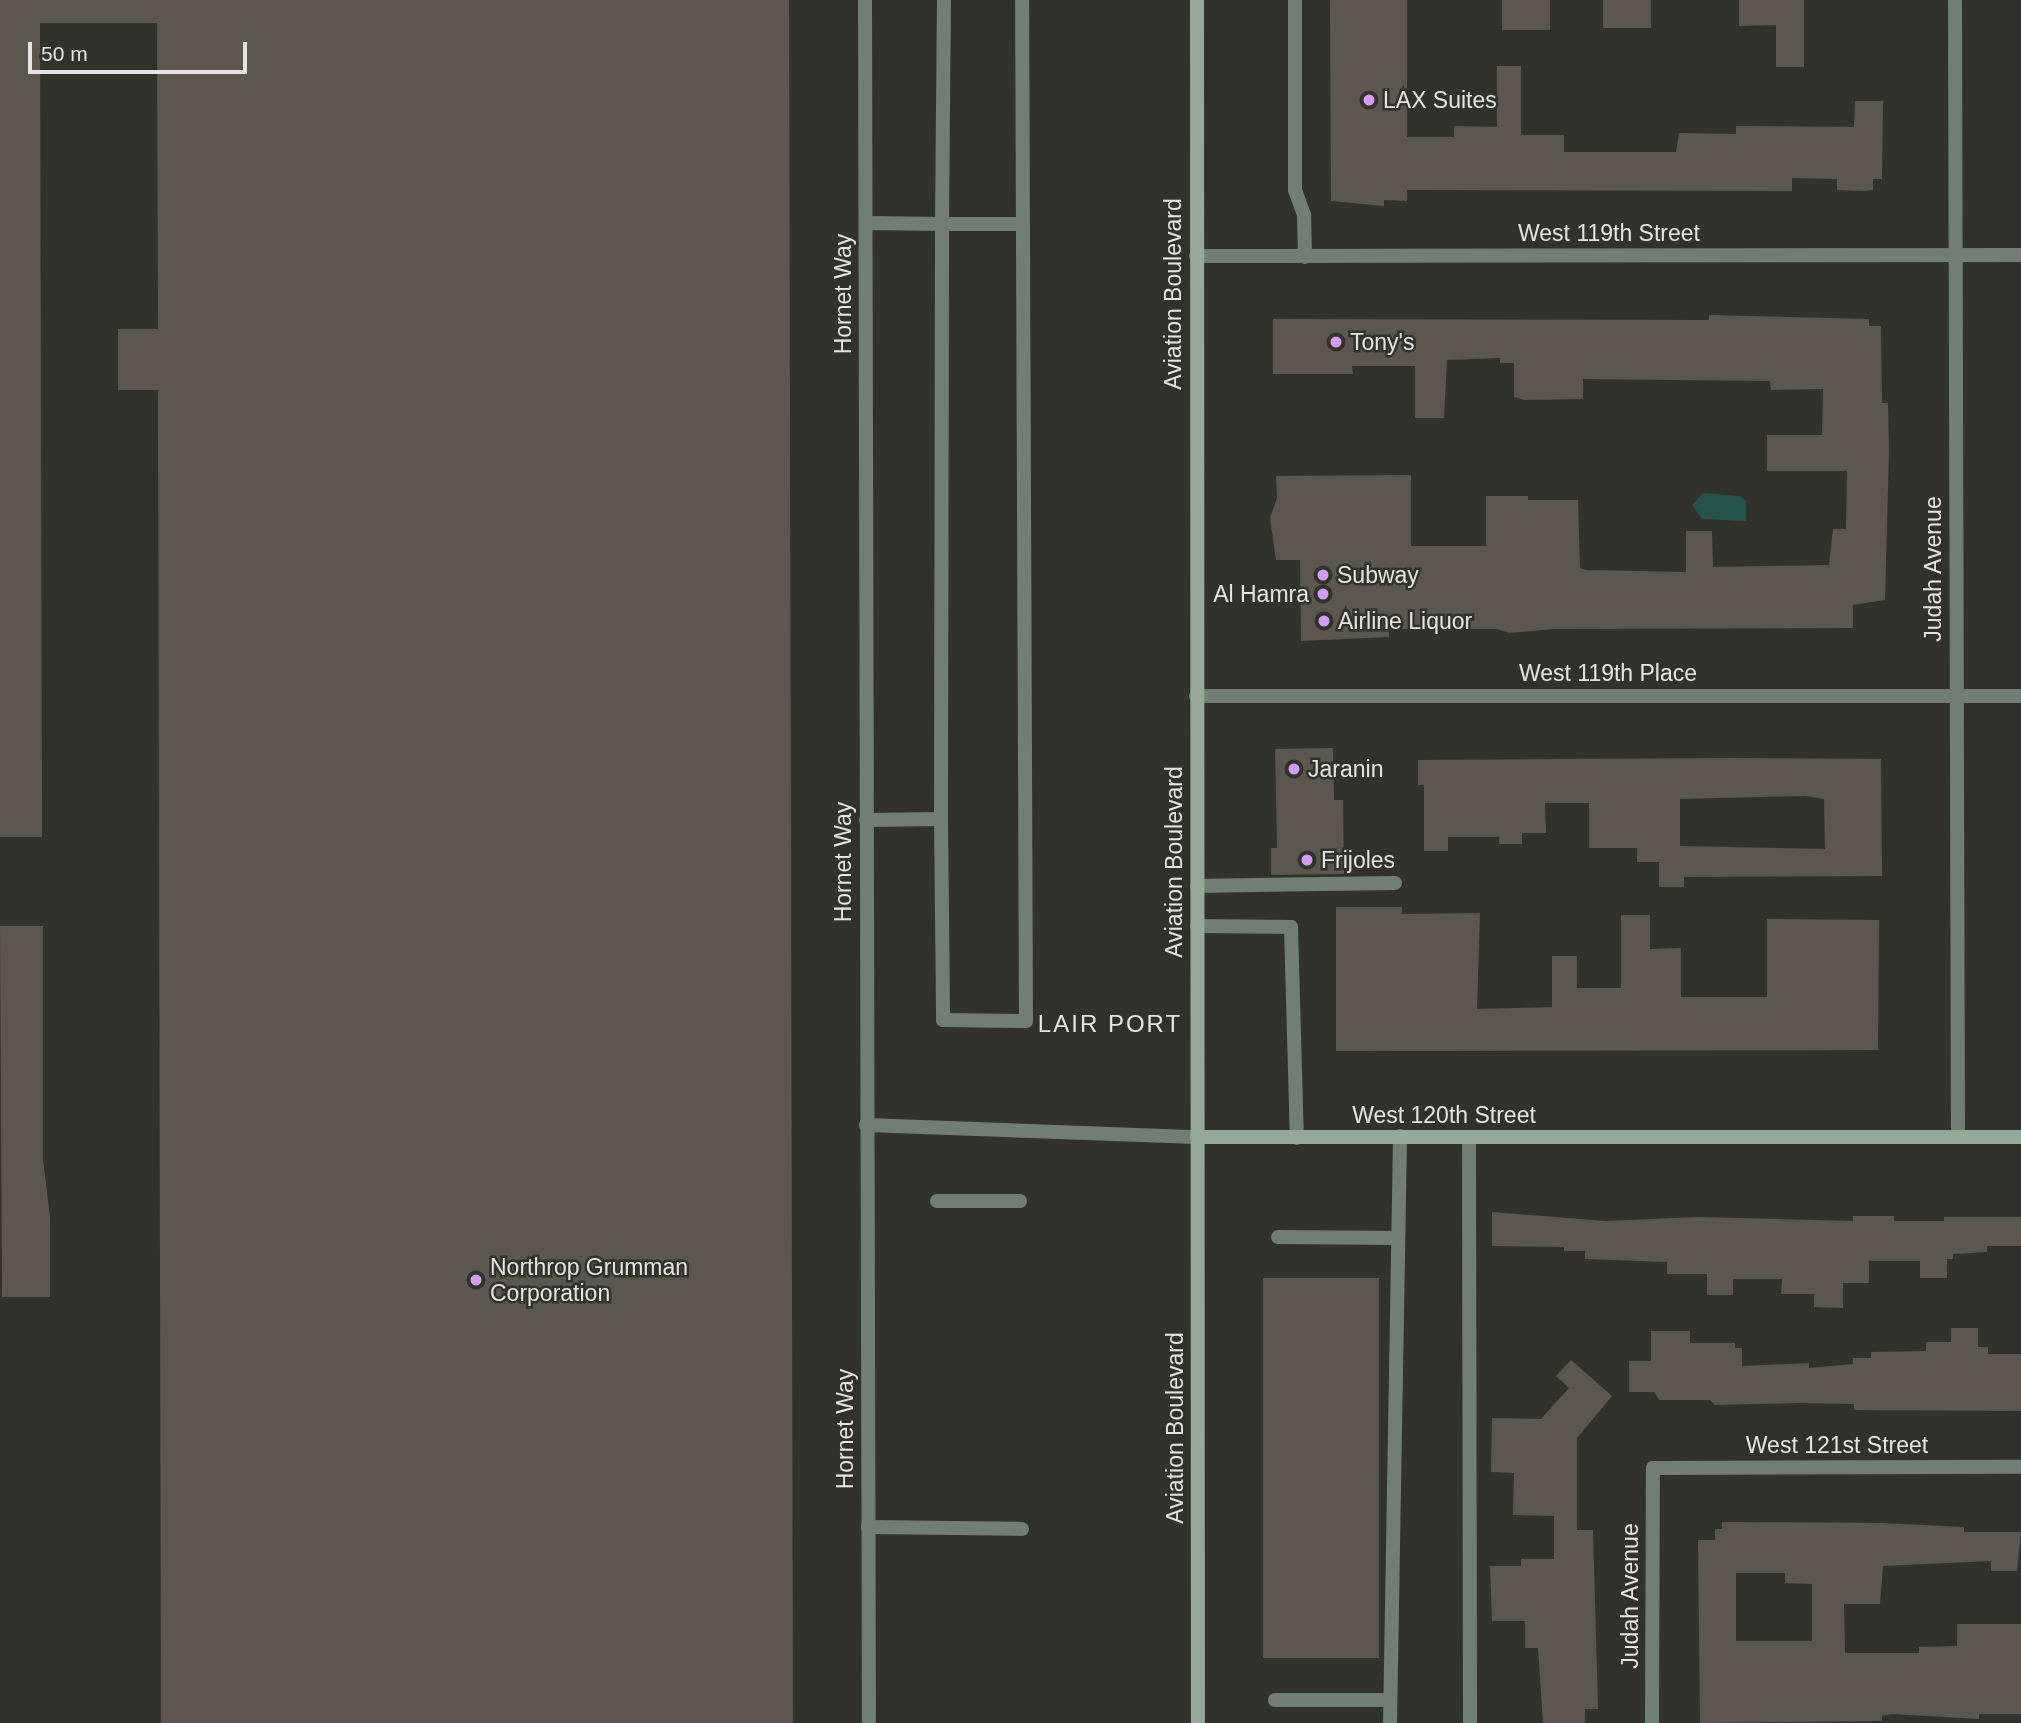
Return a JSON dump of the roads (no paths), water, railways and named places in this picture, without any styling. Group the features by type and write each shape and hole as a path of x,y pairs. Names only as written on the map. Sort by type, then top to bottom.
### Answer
{"main road":[{"name":"Aviation Boulevard","path":"1197,0 1198,1723"},
{"name":"West 120th Street","path":"1197,1137 2021,1137"}],"street":[{"name":"Hornet Way","path":"865,0 869,1723"},
{"path":"944,0 943,1020 1026,1021 1022,0"},
{"path":"1295,0 1295,190 1304,215 1305,257"},
{"name":"Judah Avenue","path":"1955,0 1958,1137"},
{"path":"866,223 1023,224"},
{"name":"West 119th Street","path":"1196,256 2021,255"},
{"name":"West 119th Place","path":"1196,696 2021,696"},
{"path":"866,820 942,819"},
{"path":"1197,886 1395,883"},
{"path":"1197,926 1291,927 1297,1138"},
{"name":"West 120th Street","path":"866,1125 1197,1137"},
{"path":"1390,1723 1400,1136"},
{"path":"1469,1137 1470,1723"},
{"path":"937,1201 1020,1201"},
{"path":"1278,1237 1398,1238"},
{"name":"West 121st Street","path":"1653,1468 2021,1467"},
{"name":"Judah Avenue","path":"1652,1723 1653,1468"},
{"path":"868,1527 1022,1529"},
{"path":"1275,1699 1389,1699"}],"water":[{"path":"1703,493 1740,496 1746,501 1746,521 1702,519 1692,505"}],"place":[{"name":"LAX Suites","path":"1369,100"},
{"name":"Tony's","path":"1336,342"},
{"name":"Subway","path":"1323,575"},
{"name":"Al Hamra","path":"1323,594"},
{"name":"Airline Liquor","path":"1324,621"},
{"name":"Jaranin","path":"1294,769"},
{"name":"Frijoles","path":"1307,860"},
{"name":"Northrop Grumman Corporation","path":"476,1280"}],"district":[{"name":"LAIR PORT","path":"1110,1024"}]}
